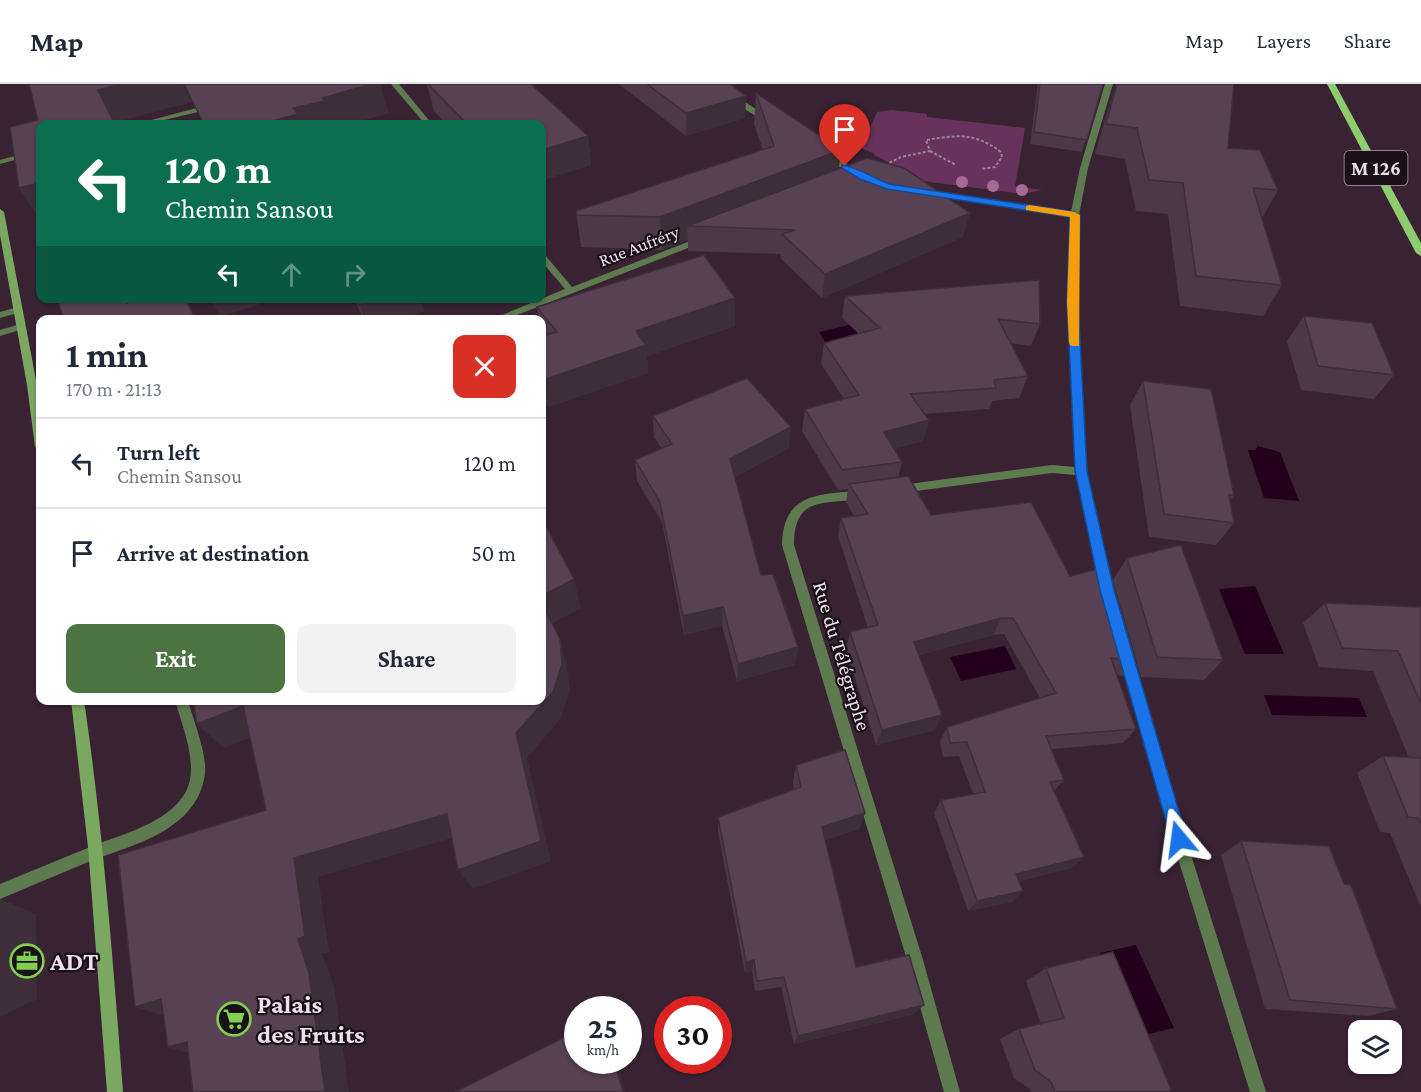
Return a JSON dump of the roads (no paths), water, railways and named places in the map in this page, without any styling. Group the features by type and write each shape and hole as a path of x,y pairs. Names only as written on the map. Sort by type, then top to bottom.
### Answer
{"main road":[{"name":"M 126","path":"1331,84 1421,253"},
{"path":"0,212 36,412"},
{"path":"78,705 87,762 115,1092"}],"street":[{"path":"395,84 426,120"},
{"path":"718,84 736,100 775,124"},
{"path":"1109,84 1084,168 1075,215 1072,302 1081,471 1110,601"},
{"path":"155,120 217,104"},
{"path":"814,148 867,179 853,182"},
{"path":"0,162 36,152"},
{"path":"922,192 1075,215"},
{"name":"Rue Aufréry","path":"546,299 711,236"},
{"path":"546,262 570,290"},
{"name":"Rue Aufréry","path":"507,315 537,303"},
{"path":"0,315 18,310"},
{"path":"0,333 20,327"},
{"name":"Rue du Télégraphe","path":"952,1092 915,960 788,545 786,529 800,506 812,501 1052,469 1081,471"},
{"path":"1120,635 1179,839 1258,1092"},
{"path":"0,892 159,828 189,799 198,771 182,705"}],"place":[{"name":"ADT","path":"27,961"},
{"name":"Palais des Fruits","path":"234,1019"}]}
